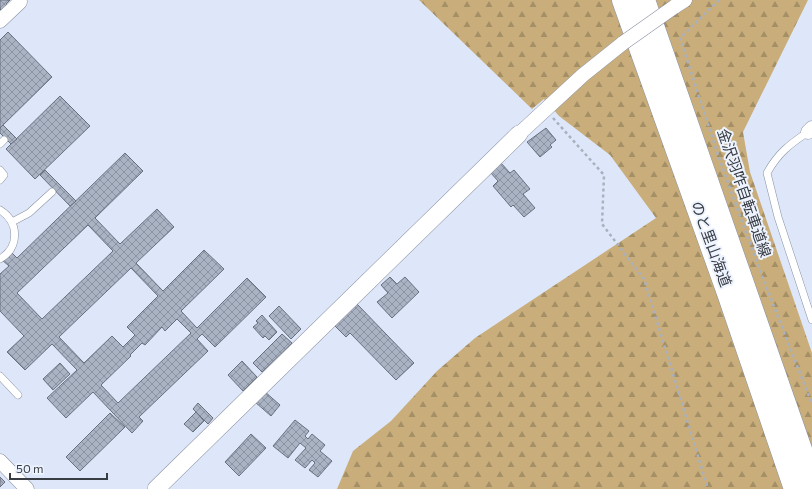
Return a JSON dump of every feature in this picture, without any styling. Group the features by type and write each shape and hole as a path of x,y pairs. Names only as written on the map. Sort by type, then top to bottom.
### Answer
{"highway":[{"name":"のと里山海道","path":"623,0 728,293 795,489"},
{"name":"のと里山海道","path":"644,0 812,481"}],"street":[{"path":"0,21 20,2"},
{"path":"156,489 545,109 583,75 623,43 679,3"},
{"path":"0,461 27,489"}],"lane":[{"path":"810,130 791,143 775,158 768,173 778,217 812,320"},
{"path":"0,170 4,175 0,180"},
{"path":"12,222 29,213 52,192"},
{"path":"0,210 12,222 15,239 12,248 0,259"},
{"path":"0,376 18,395"}],"path":[{"name":"金沢羽咋自転車道線","path":"719,0 680,38 718,155 757,263 812,404"},
{"path":"545,109 604,175 602,224 644,279 708,489"}],"green space":[{"path":"419,0 808,0 743,132 750,172 812,353 812,489 337,489 353,451 391,421 437,371 475,338 656,218 610,155 559,116 544,99 532,109"}],"building":[{"path":"0,0 10,0 6,4 8,6 2,11 0,9"},
{"path":"8,32 52,77 0,128 0,40"},
{"path":"60,96 90,126 35,179 6,149"},
{"path":"3,125 17,139 11,144 0,133 0,128"},
{"path":"546,128 556,140 550,145 552,147 540,157 527,142"},
{"path":"125,153 143,171 95,218 120,244 157,209 174,227 136,263 163,291 204,250 224,269 181,311 197,328 247,278 266,297 215,347 202,334 197,339 208,351 139,417 143,421 132,433 93,392 66,418 47,398 77,370 52,344 25,370 7,352 24,336 0,311 0,274 9,266 2,260 10,251 17,258","holes":["88,225 113,251 42,319 17,293","131,268 158,296 127,327 135,335 123,347 112,336 84,363 59,337","177,319 191,333 118,403 101,385 131,356 130,355 142,343 145,345 162,327 165,331"]},
{"path":"501,163 510,173 514,170 530,189 523,194 535,208 524,217 513,205 511,207 493,186 498,181 490,172"},
{"path":"45,170 76,201 70,206 40,175"},
{"path":"390,277 397,284 405,277 419,292 392,318 377,302 388,293 381,285"},
{"path":"357,304 414,363 396,380 350,333 346,337 335,326"},
{"path":"279,306 301,329 291,339 269,316"},
{"path":"262,315 277,332 269,340 265,336 263,338 253,327 258,323 256,321"},
{"path":"282,334 292,343 262,372 253,363"},
{"path":"242,361 257,377 243,391 228,375"},
{"path":"60,363 70,374 53,390 43,379"},
{"path":"264,391 280,405 271,416 255,402"},
{"path":"198,403 213,418 208,424 193,409"},
{"path":"196,412 204,421 193,432 184,424"},
{"path":"110,413 125,427 80,471 66,457"},
{"path":"295,420 309,431 305,436 308,439 312,434 325,445 320,451 332,461 318,477 309,470 315,463 312,460 305,468 295,460 306,448 300,443 288,458 273,446"},
{"path":"251,434 266,448 239,476 225,462"},
{"path":"0,477 5,482 0,487"}]}
